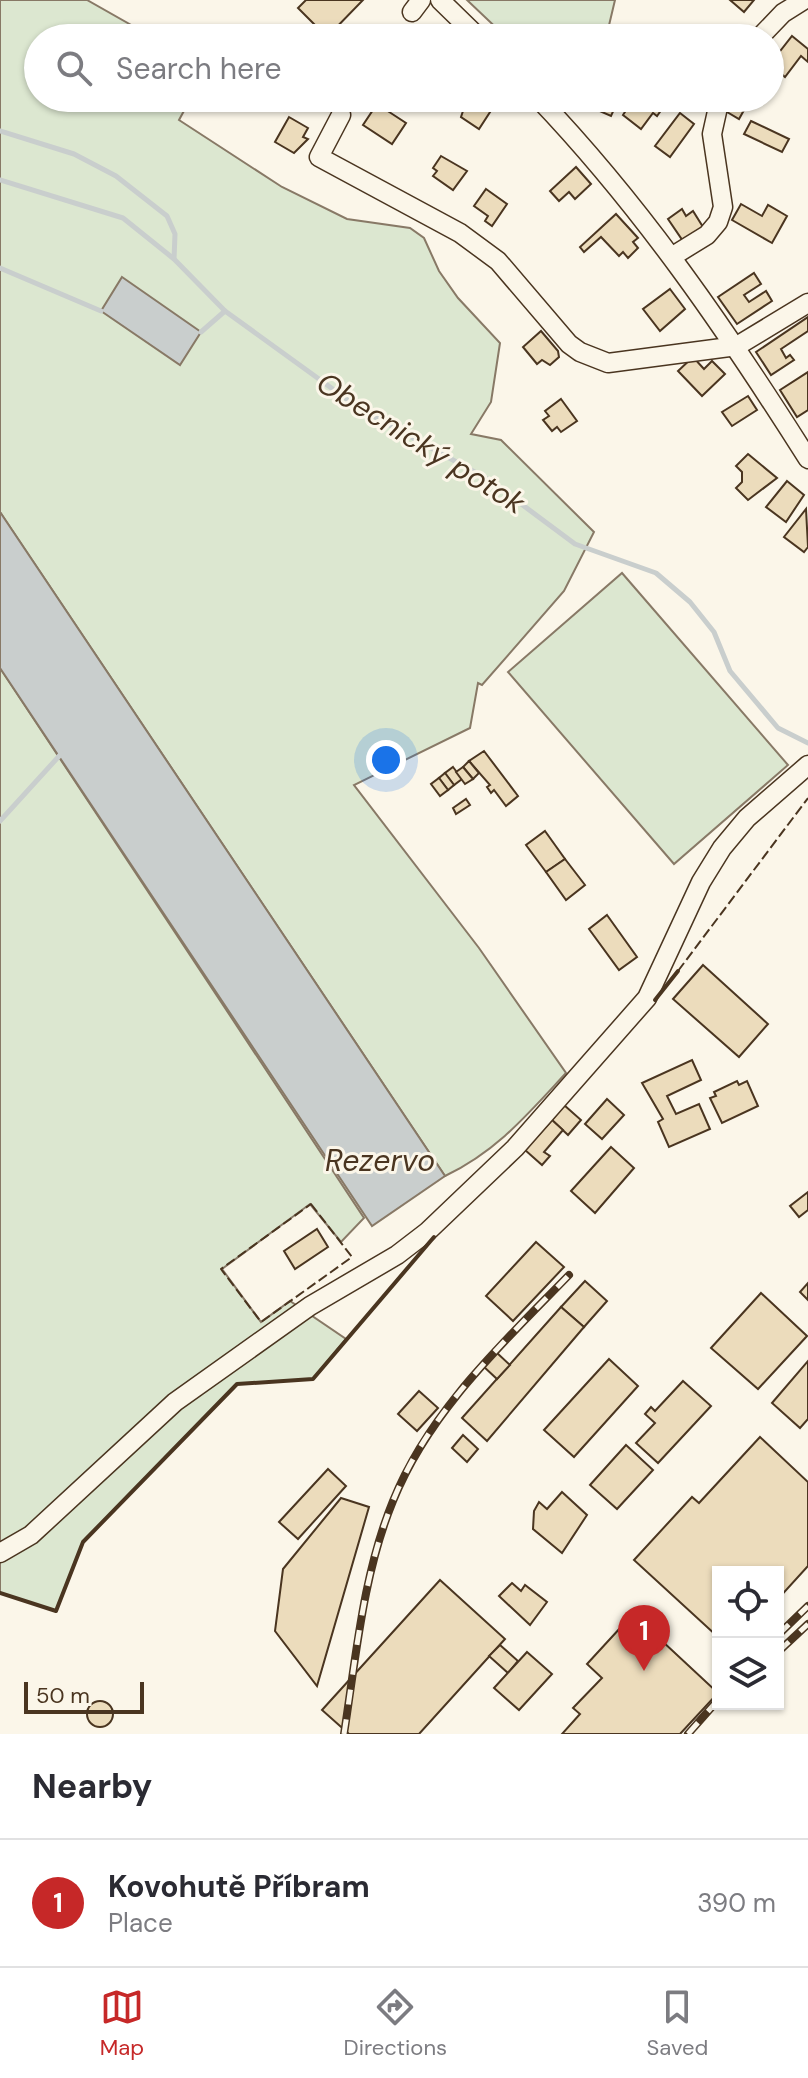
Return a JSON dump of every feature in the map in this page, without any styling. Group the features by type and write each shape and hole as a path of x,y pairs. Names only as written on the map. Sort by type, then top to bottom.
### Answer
{"street":[{"path":"440,0 465,24"},
{"path":"772,24 804,0"},
{"path":"551,112 586,148 673,256 737,346 808,459"},
{"path":"673,256 707,235 718,222 723,207 712,134 717,112"},
{"path":"341,115 319,157 460,233 498,261 558,333 580,352 608,363 625,363 737,346 808,304"},
{"path":"0,1553 31,1535 175,1402 310,1306 397,1255 427,1232 515,1148 647,998 701,882 722,848 747,818 808,765"}],"green space":[{"path":"0,0 87,0 129,24 24,24 24,112 183,112 179,120 282,187 347,219 410,228 424,238 439,271 458,298 500,343 491,402 471,434 501,440 594,532 564,591 482,685 478,683 470,728 354,785 479,948 566,1073 496,1143 445,1176 0,512"},
{"path":"467,0 615,0 609,24 492,24"},
{"path":"622,573 788,765 674,864 508,672"},
{"path":"0,668 364,1218 341,1242 310,1204 222,1269 261,1322 290,1301 346,1339 313,1379 237,1384 83,1542 56,1611 0,1593"}],"water":[{"path":"122,277 201,332 180,365 101,311"},
{"name":"Rezervo","path":"0,512 445,1176 372,1226 0,668"}],"building":[{"path":"306,0 363,0 340,24 314,24 298,8"},
{"path":"730,0 754,0 744,12"},
{"path":"792,36 808,49 808,62 801,56 785,77 784,76 784,46"},
{"path":"372,112 389,112 406,123 392,144 363,125"},
{"path":"463,112 490,112 479,129 461,117"},
{"path":"625,112 660,112 657,116 653,113 641,129 623,115"},
{"path":"727,112 743,112 739,119"},
{"path":"680,113 694,124 670,157 655,146"},
{"path":"289,117 308,128 303,137 308,139 294,153 275,142"},
{"path":"751,121 789,139 782,152 744,134"},
{"path":"441,156 467,171 453,190 433,176 437,171 433,168"},
{"path":"576,167 591,184 575,199 569,192 559,201 550,191"},
{"path":"486,189 507,204 492,226 485,221 488,216 474,206"},
{"path":"741,204 762,216 768,205 787,216 772,243 732,220"},
{"path":"682,209 686,216 693,211 703,227 683,241 668,219"},
{"path":"616,214 638,238 633,242 638,248 628,258 623,252 619,256 601,237 584,252 580,247"},
{"path":"754,273 761,284 744,295 749,302 766,291 772,301 737,324 718,297"},
{"path":"670,289 685,309 660,331 643,309"},
{"path":"808,317 808,331 781,349 786,358 790,355 794,360 771,375 756,352"},
{"path":"541,331 558,351 559,357 550,365 542,360 537,364 523,347"},
{"path":"693,357 704,369 712,361 725,374 702,396 678,371"},
{"path":"808,372 808,410 797,417 780,390"},
{"path":"748,396 757,410 732,426 722,412"},
{"path":"561,399 577,421 561,432 557,427 552,431 543,420 549,416 545,411"},
{"path":"748,454 777,478 748,500 736,488 742,482 742,472 736,466"},
{"path":"787,481 804,495 786,522 766,507"},
{"path":"806,509 808,547 804,552 784,537"},
{"path":"484,751 518,796 506,806 494,790 491,793 487,787 490,785 469,761"},
{"path":"469,761 479,773 473,779 463,767"},
{"path":"453,767 462,779 454,785 445,773"},
{"path":"463,767 473,779 465,784 456,772"},
{"path":"445,773 454,785 448,790 439,778"},
{"path":"439,778 448,790 440,796 431,784"},
{"path":"466,799 470,805 456,814 453,808"},
{"path":"545,831 565,859 546,872 526,845"},
{"path":"565,859 585,885 566,900 546,872"},
{"path":"607,915 637,957 619,970 589,929"},
{"path":"703,965 768,1024 739,1057 673,999"},
{"path":"692,1060 701,1080 667,1096 676,1114 699,1104 710,1129 669,1147 658,1122 663,1119 642,1083"},
{"path":"737,1081 739,1085 747,1081 758,1106 722,1123 710,1098 716,1096 714,1092"},
{"path":"607,1099 624,1115 602,1139 585,1124"},
{"path":"564,1105 581,1120 568,1135 552,1120"},
{"path":"552,1120 563,1130 544,1152 550,1156 542,1165 525,1150"},
{"path":"611,1147 634,1168 595,1213 571,1191"},
{"path":"808,1192 808,1210 799,1217 790,1206"},
{"path":"317,1229 328,1247 295,1269 284,1251"},
{"path":"536,1242 564,1267 513,1321 486,1296"},
{"path":"585,1281 607,1301 584,1327 561,1307"},
{"path":"808,1283 808,1300 800,1292"},
{"path":"761,1293 807,1336 758,1389 711,1348"},
{"path":"561,1307 584,1327 487,1441 462,1418"},
{"path":"496,1352 510,1365 497,1379 483,1366"},
{"path":"609,1359 638,1386 574,1457 544,1430"},
{"path":"808,1361 808,1419 800,1428 772,1403"},
{"path":"683,1381 711,1406 658,1463 636,1443 655,1423 645,1414 651,1407 655,1411"},
{"path":"419,1391 438,1408 417,1431 398,1414"},
{"path":"463,1435 478,1449 467,1462 452,1448"},
{"path":"760,1437 808,1482 808,1566 784,1592 784,1566 712,1566 712,1632 634,1560 692,1497 699,1503"},
{"path":"626,1445 653,1470 617,1509 590,1485"},
{"path":"328,1469 346,1486 298,1539 279,1522"},
{"path":"562,1492 587,1515 562,1553 533,1529 534,1511 539,1502 547,1509"},
{"path":"341,1498 369,1507 317,1686 275,1631 283,1569"},
{"path":"440,1580 505,1639 419,1734 349,1734 322,1710"},
{"path":"512,1583 521,1591 525,1585 547,1602 530,1625 499,1596"},
{"path":"633,1614 712,1687 712,1699 680,1734 562,1734 580,1714 573,1708 602,1678 587,1664"},
{"path":"500,1645 518,1661 508,1673 489,1656"},
{"path":"527,1652 552,1674 519,1710 494,1688"},
{"path":"100,1701 109,1705 113,1714 109,1723 100,1727 91,1723 87,1714 91,1705"}],"waterway":[{"path":"0,131 74,154 116,176 167,216 175,234 174,259"},
{"name":"Obecnický potok","path":"0,180 123,218 174,259 225,311 359,408 489,480 575,544 656,573 690,602 714,632 730,671 778,728 808,743"},
{"path":"0,268 101,311"},
{"path":"201,332 225,311"},
{"path":"0,821 61,754"}],"railway":[{"path":"344,1734 367,1586 383,1529 408,1468 426,1437 470,1380 569,1275"},
{"path":"784,1629 808,1606"},
{"path":"784,1646 808,1624"},
{"path":"688,1734 712,1707"}],"fence":[{"path":"678,971 808,798"},
{"path":"311,1204 352,1257 261,1322 221,1269 311,1204"}],"wall":[{"path":"655,1000 678,971"},
{"path":"0,1593 56,1611 83,1542 237,1384 313,1379 434,1237"}],"place":[{"name":"Kovohutě Příbram","path":"644,1671"}]}
